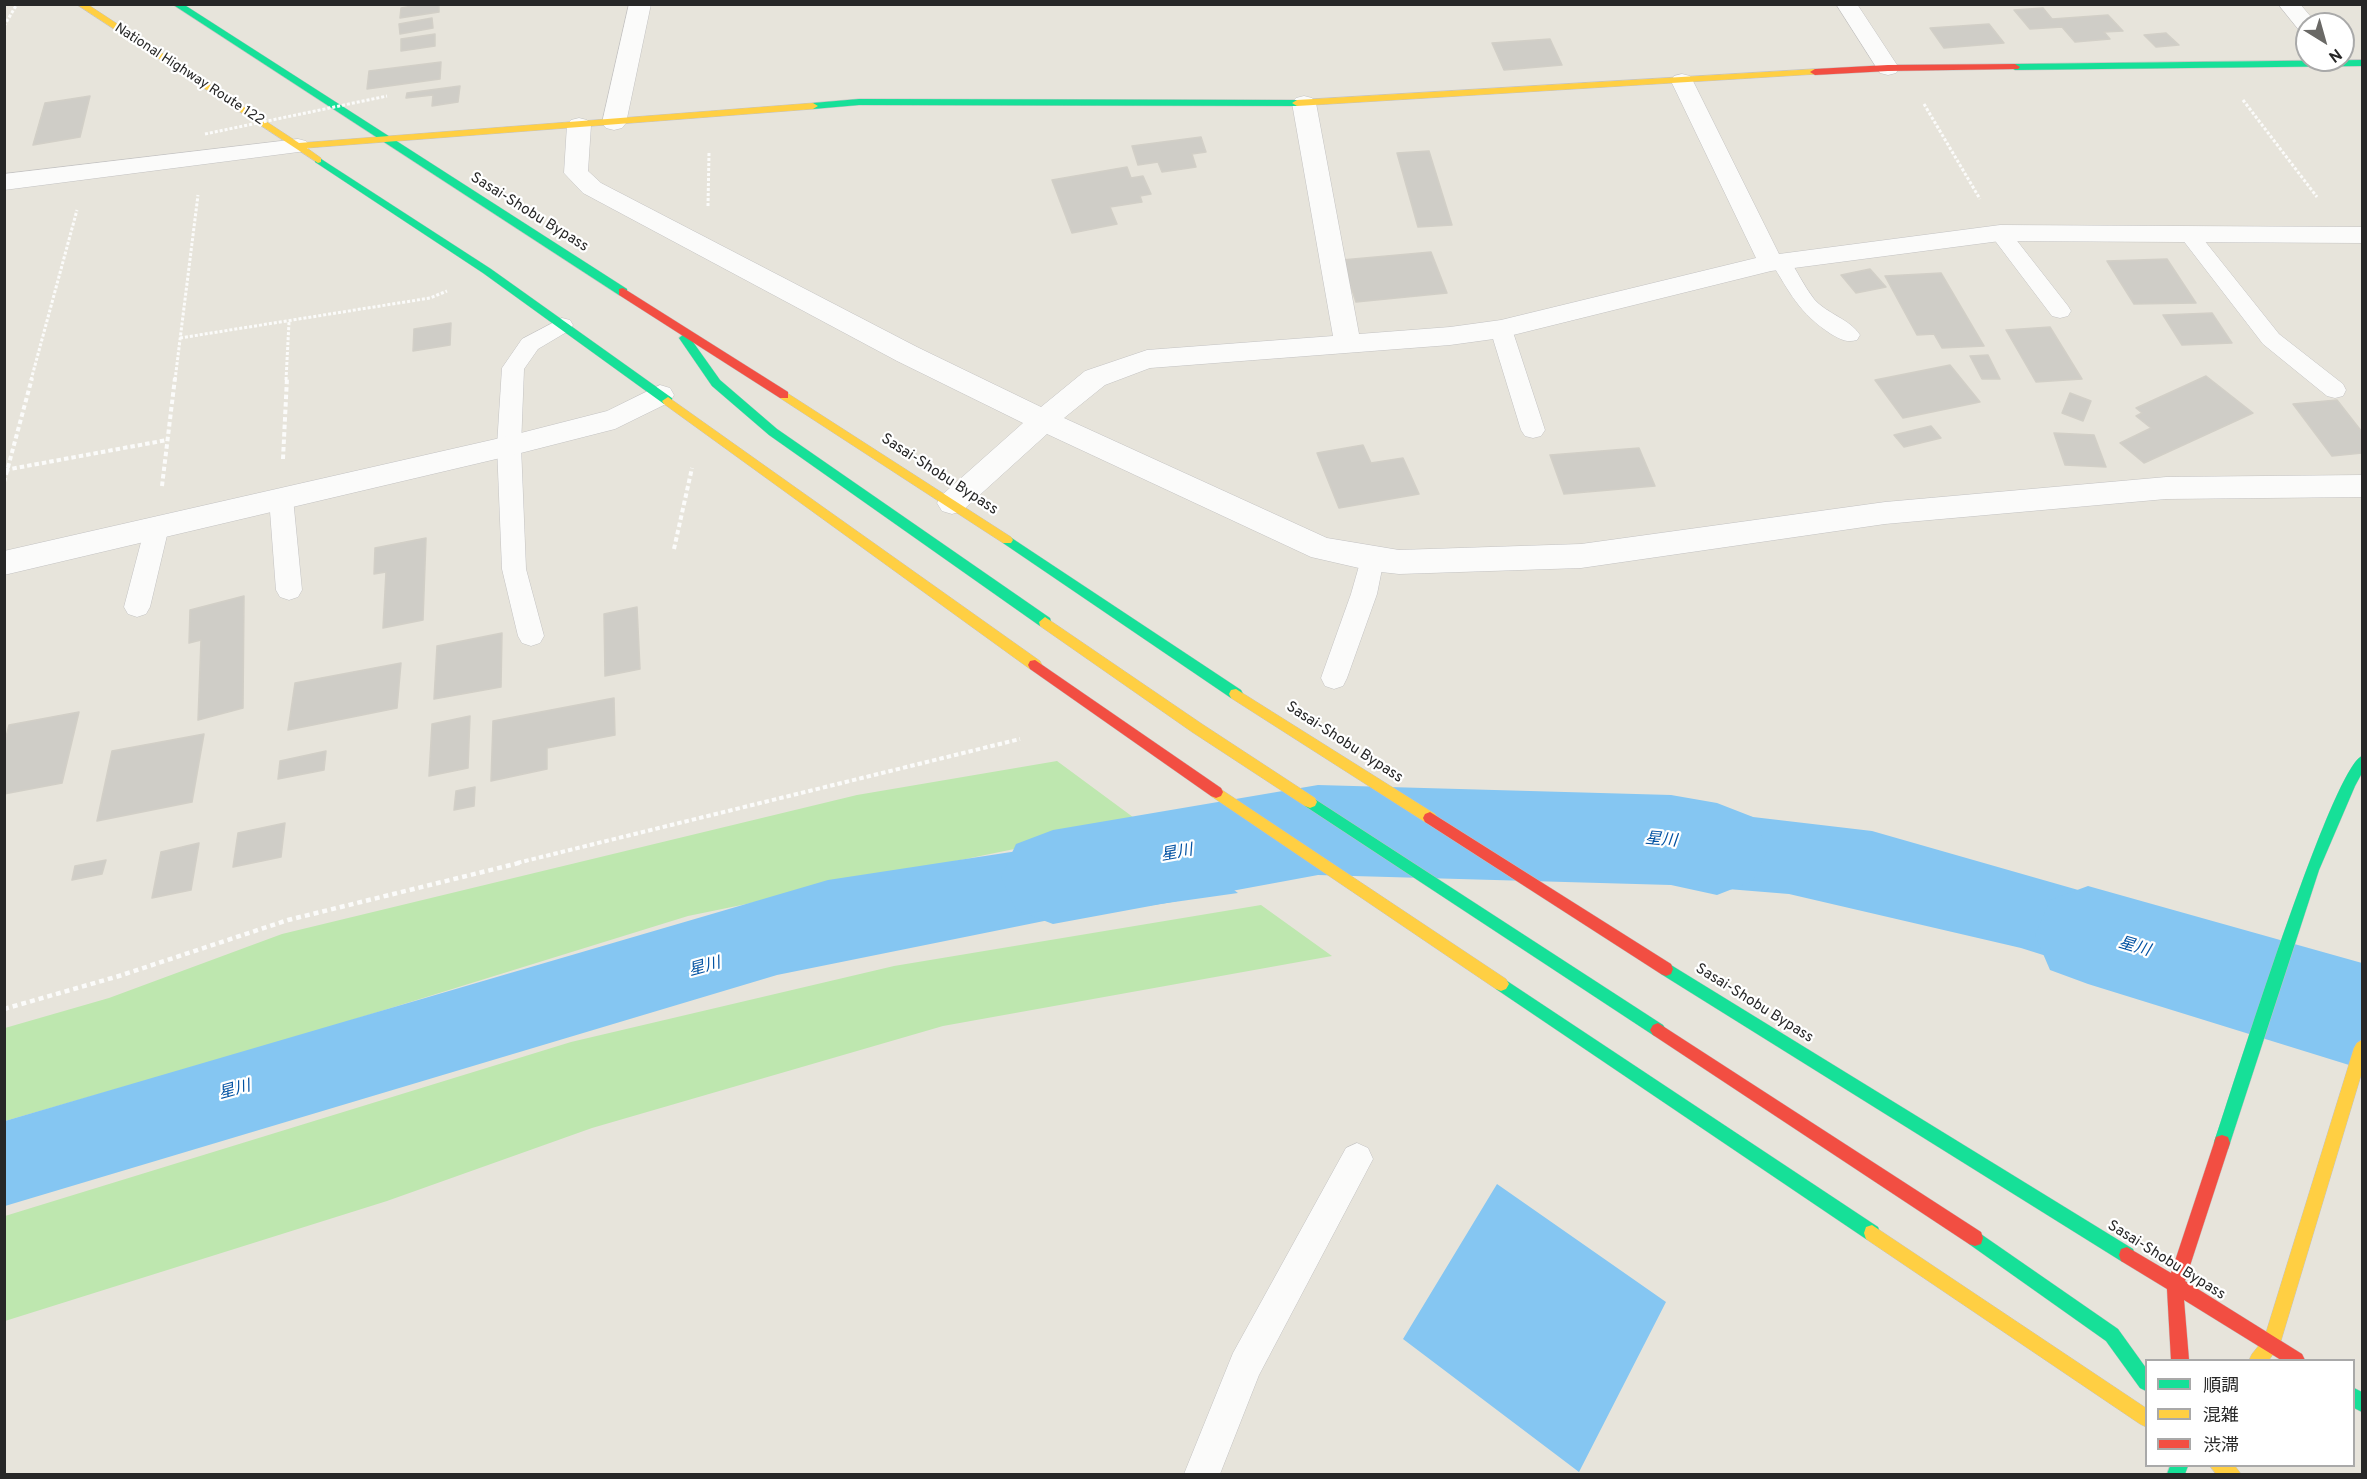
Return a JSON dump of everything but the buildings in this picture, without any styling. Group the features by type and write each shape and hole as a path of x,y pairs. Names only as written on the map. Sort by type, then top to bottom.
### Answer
{"main road":[{"name":"National Highway Route 122","path":"80,4 298,146"},
{"path":"176,4 383,139"},
{"path":"298,146 710,116 860,102 1304,103 1896,68 2295,63"},
{"name":"Sasai-Shobu Bypass","path":"383,139 952,503 1267,714 1731,1010 2294,1359"},
{"path":"298,146 487,271 1137,739 2145,1417"},
{"path":"674,324 716,383 773,432 1197,728 2000,1254 2112,1335 2145,1381"},
{"path":"2180,1359 2175,1287 2312,870 2349,783 2362,762"},
{"path":"2259,1359 2271,1344 2362,1048"}],"street":[{"path":"614,123 640,4"},
{"path":"1846,4 1896,68"},
{"path":"1682,81 1776,262"},
{"path":"1304,103 1348,344"},
{"path":"579,125 576,173 592,188 907,354 1045,419 1120,458 1322,549 1399,562 1581,556 1885,513 2166,488 2362,486"},
{"path":"4,182 87,173 204,145 298,146"},
{"path":"952,503 1045,419 1095,378 1147,359 1348,344 1501,329 1776,262 2000,233 2354,235"},
{"path":"4,563 509,446 615,419 660,395"}],"lane":[{"path":"2000,233 2060,311"},
{"path":"2189,235 2271,339 2335,390"},
{"path":"1776,262 1807,304 1822,318 1848,335"},
{"path":"531,636 514,569 509,446 513,368 530,344 562,325"},
{"path":"1501,329 1533,430"},
{"path":"281,498 289,590"},
{"path":"137,607 157,526"},
{"path":"1334,678 1364,594 1372,559"},
{"path":"1202,1474 1245,1365 1357,1159"}],"path":[{"path":"4,26 17,4"},
{"path":"2216,64 2354,235"},
{"path":"1896,68 2000,233"},
{"path":"157,526 204,145 387,96"},
{"path":"708,249 710,116"},
{"path":"4,482 87,173"},
{"path":"180,338 430,298 487,271"},
{"path":"281,498 289,322"},
{"path":"6,470 167,440"},
{"path":"674,549 691,468 724,441"},
{"path":"4,1009 119,976 288,920 1020,739"}],"green space":[{"path":"1057,761 1141,823 688,916 294,1038 5,1121 5,1028 109,998 282,934 857,795"},
{"path":"1261,905 1332,956 943,1026 592,1128 387,1201 5,1321 5,1216 571,1042 894,966"}],"water":[{"path":"1513,793 1634,803 1872,831 2232,934 2205,1006 2021,948 1789,894 1654,883"},
{"path":"1155,830 1238,893 1054,919 777,975 5,1206 5,1121 828,880"},
{"path":"1497,1184 1666,1302 1579,1472 1403,1339"}],"waterway":[{"name":"星川","path":"1053,877 1318,830 1671,840 1717,849"},
{"name":"星川","path":"2088,935 2362,1016"}],"traffic: fast":[{"path":"176,4 623,292"},
{"path":"2015,67 2362,63"},
{"path":"813,106 859,102 1297,103"},
{"path":"318,160 487,271 668,401"},
{"path":"684,338 716,383 773,432 1045,622"},
{"path":"1007,540 1236,694"},
{"path":"2222,1143 2312,870 2349,783 2362,762"},
{"path":"1310,802 1658,1030"},
{"path":"1666,969 2127,1255"},
{"path":"1501,984 1872,1233"},
{"path":"1975,1238 2112,1335 2145,1381"},
{"path":"2355,1398 2362,1403"},
{"path":"2176,1474 2179,1467"}],"traffic: slow":[{"path":"80,4 318,160"},
{"path":"1297,103 1815,72"},
{"path":"298,146 813,106"},
{"path":"784,395 1007,540"},
{"path":"668,401 1035,665"},
{"path":"1045,622 1197,728 1310,802"},
{"path":"1236,694 1430,818"},
{"path":"1216,792 1501,984"},
{"path":"2259,1359 2271,1344 2362,1048"},
{"path":"1872,1233 2145,1417"},
{"path":"2221,1467 2232,1474"}],"traffic: jam":[{"path":"1815,72 1888,68 2015,67"},
{"path":"623,292 784,395"},
{"path":"1035,665 1216,792"},
{"path":"1430,818 1666,969"},
{"path":"1658,1030 1975,1238"},
{"path":"2180,1359 2175,1287 2222,1143"},
{"path":"2127,1255 2294,1359"}]}
